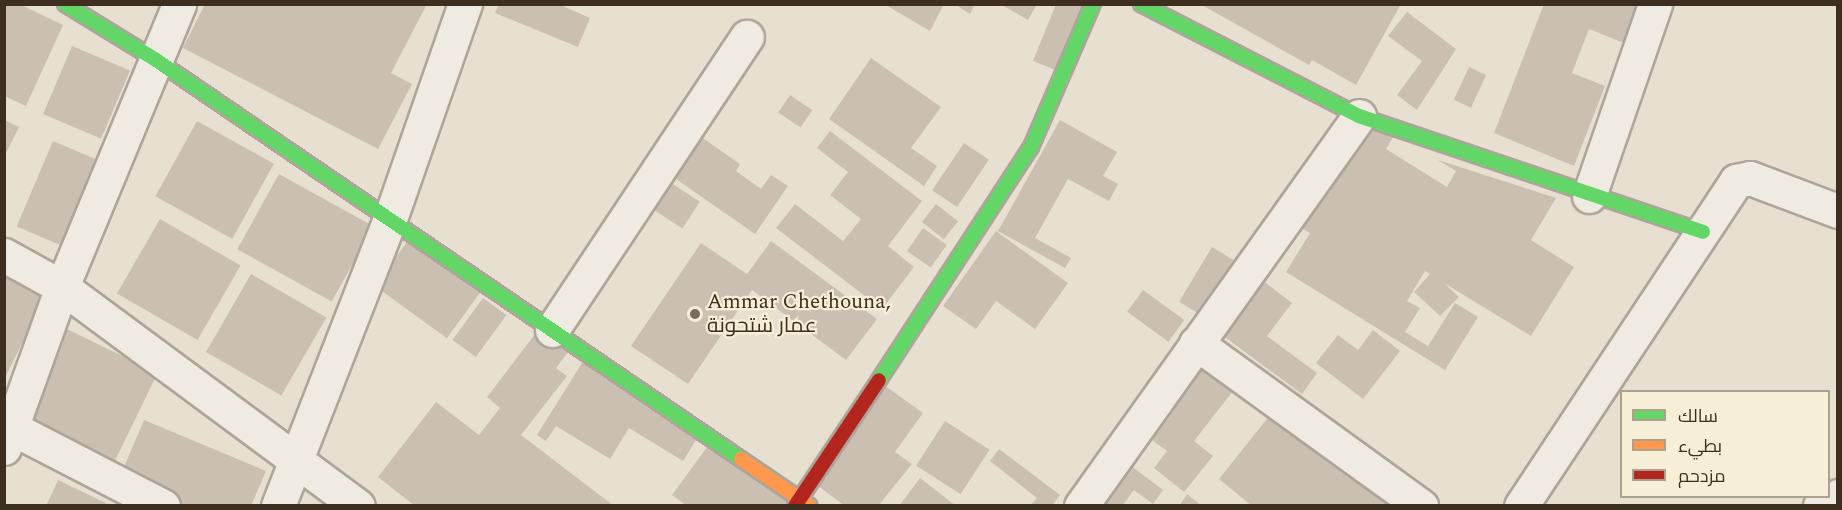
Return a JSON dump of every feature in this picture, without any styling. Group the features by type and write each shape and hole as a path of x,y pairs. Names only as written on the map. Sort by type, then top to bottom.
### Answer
{"street":[{"path":"65,4 156,60 802,503 1002,197 1031,147 1093,4"},
{"path":"163,506 7,433 62,287 179,4"},
{"path":"278,506 390,219 465,4"},
{"path":"1141,4 1359,116 1588,196 1703,232"},
{"path":"1588,196 1655,4"},
{"path":"552,330 747,37"},
{"path":"1081,506 1359,116"},
{"path":"1521,506 1728,191 1745,177 1838,211"},
{"path":"4,255 62,287 297,458 358,506"},
{"path":"1196,343 1421,506"},
{"path":"1820,506 1838,496"}],"building":[{"path":"4,4 19,4 63,25 26,106 4,96"},
{"path":"205,4 427,4 391,73 412,84 378,149 183,48"},
{"path":"499,4 558,4 590,18 578,47 495,13"},
{"path":"884,4 944,4 930,31"},
{"path":"954,4 975,4 970,14"},
{"path":"1000,4 1037,4 1028,20"},
{"path":"1056,4 1085,4 1058,71 1033,61"},
{"path":"1200,4 1401,4 1356,85 1312,60 1309,65"},
{"path":"1544,4 1640,4 1624,43 1589,29 1572,73 1605,86 1574,166 1494,133"},
{"path":"1407,12 1456,49 1417,110 1397,95 1422,61 1388,36"},
{"path":"72,46 130,71 101,139 43,114"},
{"path":"871,58 941,107 911,148 937,166 924,186 829,119"},
{"path":"1469,67 1486,75 1471,108 1454,100"},
{"path":"790,95 812,110 801,128 778,112"},
{"path":"1363,110 1397,131 1386,149 1447,187 1456,171 1438,160 1556,198 1531,240 1574,267 1531,336 1444,283 1459,297 1440,316 1414,292 1430,274 1425,271 1407,301 1420,308 1405,332 1428,346 1455,303 1478,317 1445,370 1286,272 1310,233 1298,226"},
{"path":"4,120 19,127 4,157"},
{"path":"1060,120 1117,152 1103,176 1118,184 1109,201 1068,179 1035,238 1071,258 1065,268 998,231"},
{"path":"197,121 274,164 232,239 155,196"},
{"path":"830,131 922,201 888,246 914,267 882,309 776,228 795,204 843,241 861,219 830,195 848,172 817,148"},
{"path":"694,132 740,164 736,171 761,189 771,175 788,186 755,234 666,172"},
{"path":"53,141 97,160 61,245 17,227"},
{"path":"964,143 989,160 957,207 932,190"},
{"path":"279,174 373,226 332,302 237,249"},
{"path":"668,181 700,202 682,229 651,208"},
{"path":"936,204 958,221 944,239 922,222"},
{"path":"160,219 241,266 198,340 117,293"},
{"path":"923,228 947,245 931,268 907,251"},
{"path":"996,231 1068,283 1035,329 996,301 976,329 943,306"},
{"path":"409,239 481,291 447,338 375,286"},
{"path":"771,241 877,319 846,360 752,290 688,384 631,346 701,243 747,274"},
{"path":"1212,247 1235,261 1202,316 1179,302"},
{"path":"4,258 52,282 4,380"},
{"path":"251,274 326,318 281,395 206,352"},
{"path":"1262,280 1292,303 1267,336 1317,373 1302,394 1222,335"},
{"path":"1143,290 1184,320 1168,342 1127,312"},
{"path":"483,298 506,315 476,357 452,340"},
{"path":"546,320 575,343 556,368 567,376 521,435 614,506 415,506 378,477 436,402 479,435 500,408 487,397"},
{"path":"65,328 158,373 113,464 21,419"},
{"path":"1373,330 1400,351 1363,399 1316,363 1338,335 1358,350"},
{"path":"1205,348 1244,377 1194,441 1213,456 1184,492 1154,468 1167,451 1140,431"},
{"path":"587,355 704,427 683,461 629,428 610,459 556,426 546,441 537,435"},
{"path":"884,385 923,413 895,452 912,464 878,506 845,506 814,483"},
{"path":"1278,405 1427,506 1252,506 1219,479"},
{"path":"144,420 266,471 251,506 177,506 118,481"},
{"path":"945,421 989,450 961,494 916,465"},
{"path":"713,439 797,506 687,506 672,495"},
{"path":"999,449 1060,495 1052,506 1030,506 1037,498 990,461"},
{"path":"1118,456 1163,490 1153,504 1134,490 1122,506 1081,506"},
{"path":"920,478 956,506 899,506"},
{"path":"58,480 106,503 105,506 46,506"},
{"path":"1187,494 1202,506 1179,506"}],"traffic: fast":[{"path":"65,4 156,60 741,459"},
{"path":"879,380 1031,147 1093,4"},
{"path":"1141,4 1359,116 1703,232"}],"traffic: slow":[{"path":"741,459 810,506"}],"traffic: jam":[{"path":"795,506 879,380"}],"place":[{"name":"Ammar Chethouna, عمار شتحونة","path":"695,314"}]}
